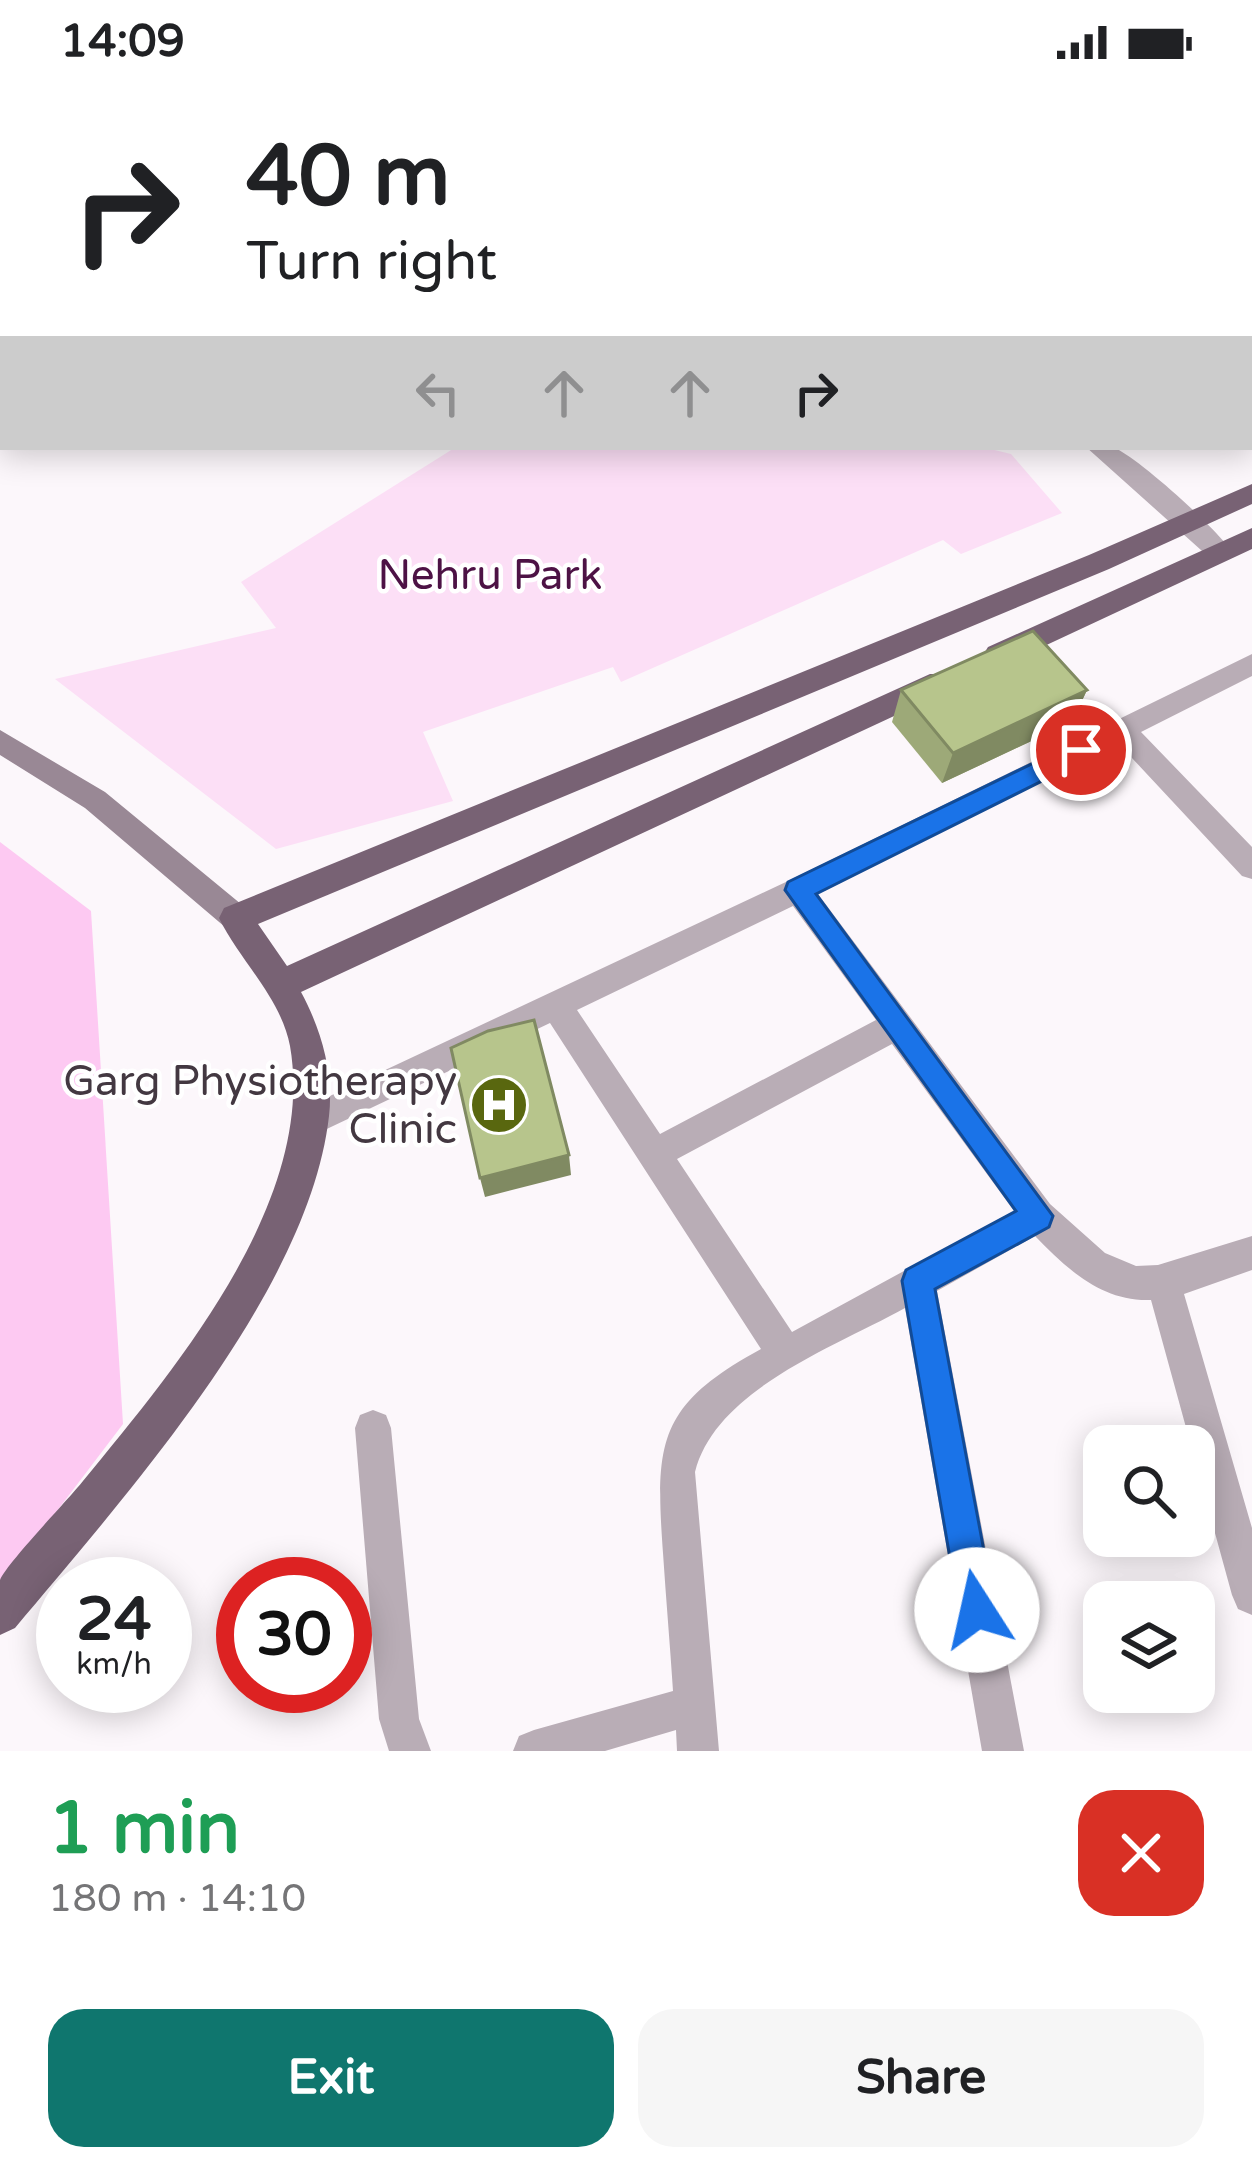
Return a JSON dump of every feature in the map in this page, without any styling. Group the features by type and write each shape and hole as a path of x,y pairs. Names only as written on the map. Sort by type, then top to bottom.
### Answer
{"highway":[{"path":"0,1613 140,1445 249,1284 293,1198 312,1121 307,1046 279,986 236,918 1252,494"},
{"path":"279,986 1252,538"}],"main road":[{"path":"0,741 95,800 236,918"}],"street":[{"path":"1105,450 1220,553"},
{"path":"312,1121 798,890 1252,664"},
{"path":"1122,730 1252,867"},
{"path":"798,890 1038,1216 1074,1254 1112,1281 1164,1284 1252,1253"},
{"path":"556,1005 786,1354"},
{"path":"654,1154 897,1025"},
{"path":"698,1751 676,1472 684,1437 704,1405 786,1354 1038,1216"},
{"path":"918,1281 1003,1751"},
{"path":"1164,1284 1252,1595"},
{"path":"373,1428 399,1719 410,1751"},
{"path":"534,1751 694,1705"}],"green space":[{"name":"Nehru Park","path":"451,450 994,450 1011,454 1062,513 961,554 943,540 621,682 613,667 423,732 453,801 276,849 55,679 276,628 241,582"}],"shaded area":[{"path":"0,842 91,911 123,1424 0,1586"}],"building":[{"path":"1033,631 1087,690 953,753 901,690"},
{"path":"534,1020 569,1155 480,1178 451,1048 488,1031"}],"place":[{"name":"Garg Physiotherapy Clinic","path":"499,1105"}],"route":[{"path":"977,1610 918,1281 1038,1216 798,890 1081,750"}]}
